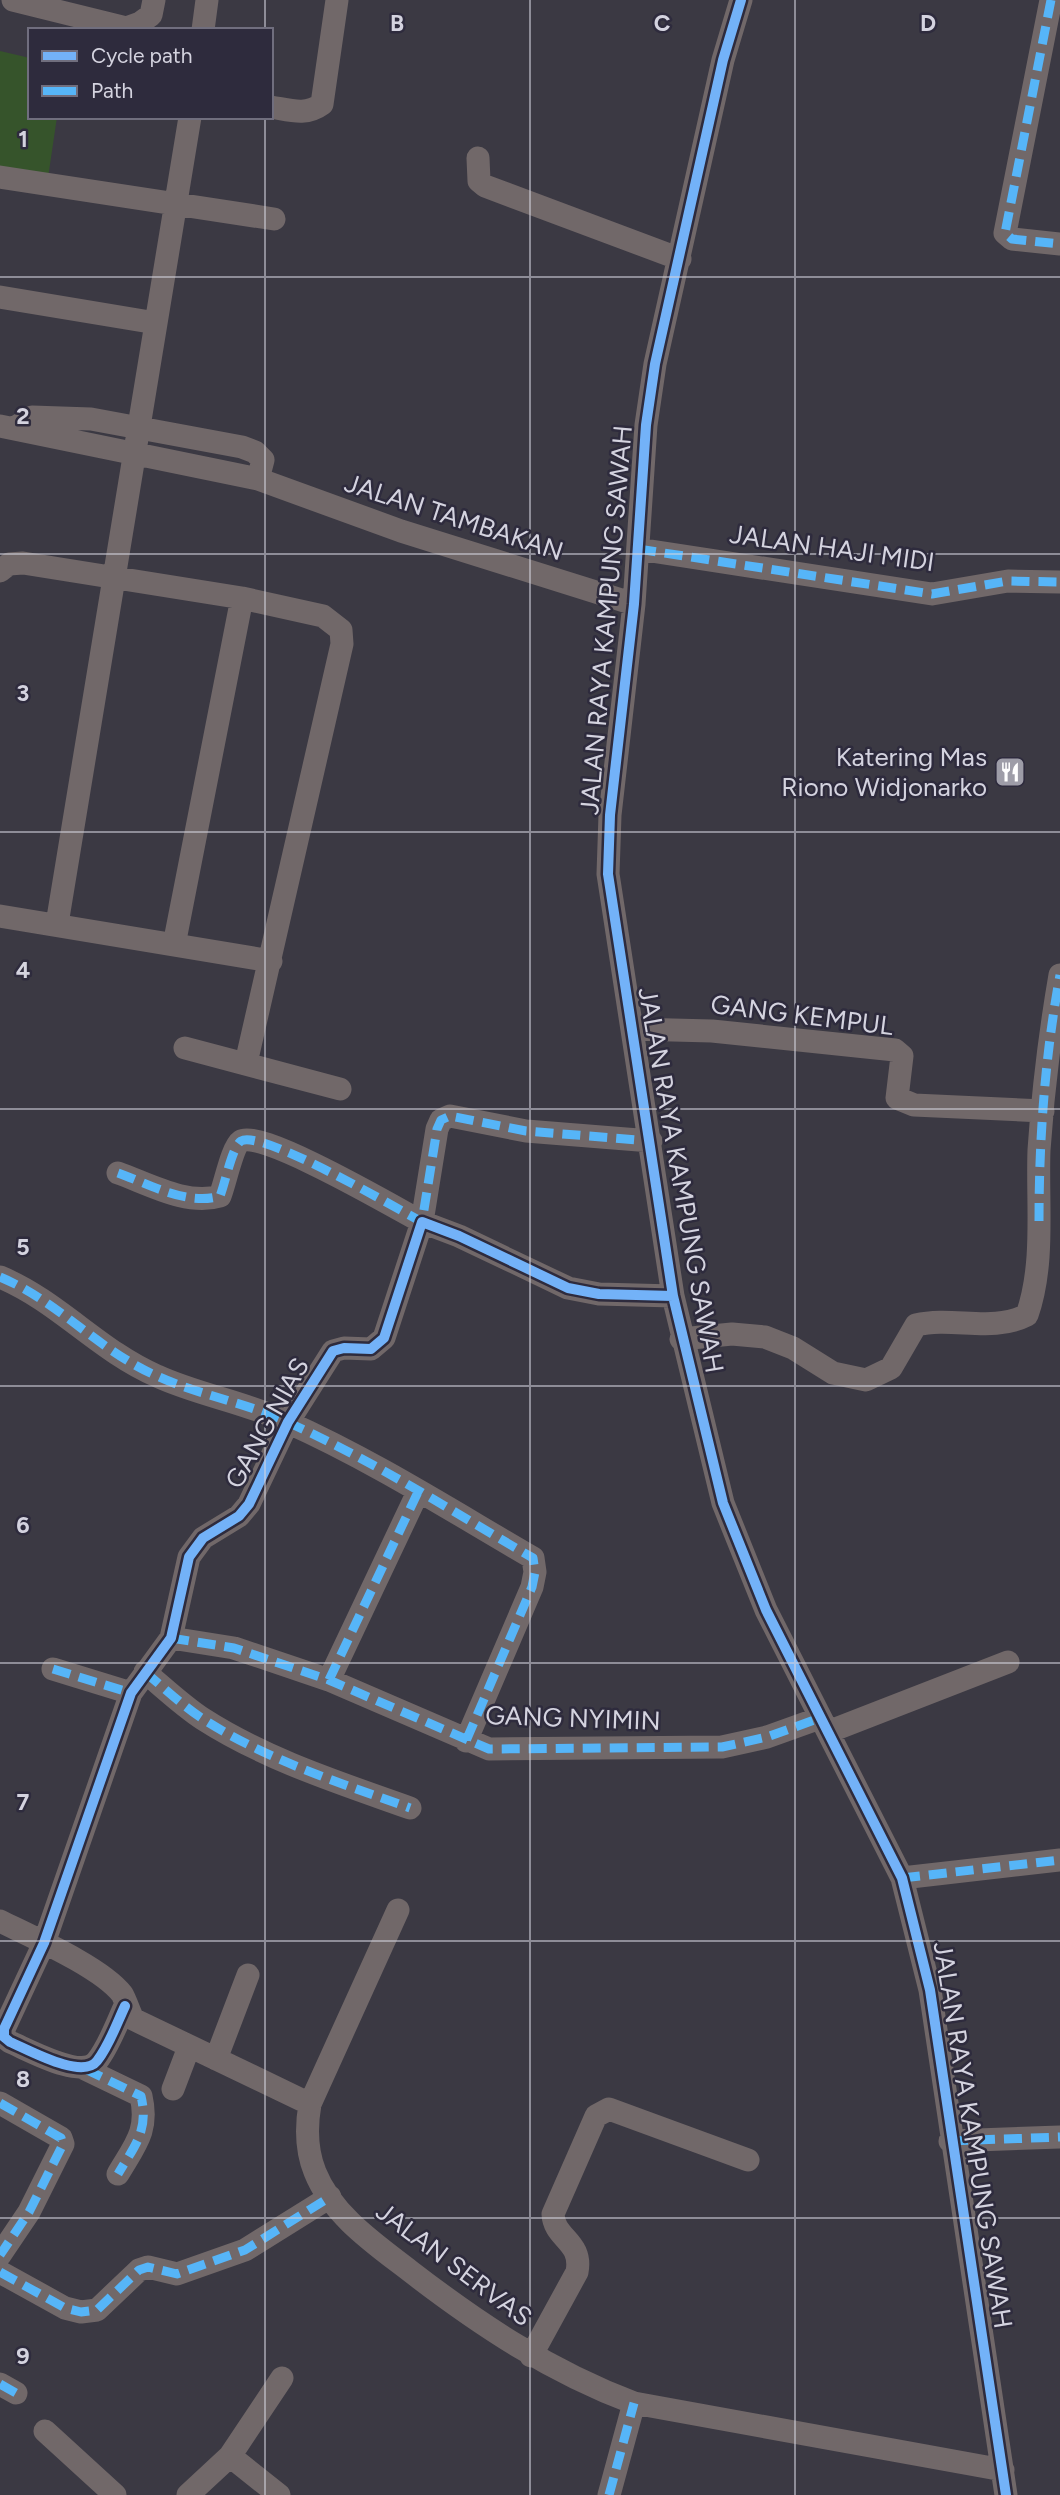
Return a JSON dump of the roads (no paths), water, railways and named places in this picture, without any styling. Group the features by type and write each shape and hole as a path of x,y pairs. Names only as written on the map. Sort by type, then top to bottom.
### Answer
{"street":[{"path":"13,0 126,28 141,23 151,15 154,0"},
{"path":"203,28 207,0"},
{"path":"273,107 301,112 313,111 322,104 337,0"},
{"name":"JALAN RAYA KAMPUNG SAWAH","path":"741,0 723,60 652,387 634,604 608,846 608,874 673,1296 681,1339 723,1503 766,1610 902,1878 929,1990 1006,2495"},
{"path":"1051,0 1005,233 1012,239 1060,244"},
{"path":"57,924 190,119"},
{"path":"478,158 479,181 485,186 680,259"},
{"path":"0,177 176,207 274,219"},
{"path":"0,297 156,323"},
{"name":"JALAN TAMBAKAN","path":"7,427 32,416 91,419 255,452 262,460 258,479"},
{"name":"JALAN TAMBAKAN","path":"7,427 258,479 401,531 634,604"},
{"name":"JALAN HAJI MIDI","path":"638,549 932,594 1008,581 1060,582"},
{"path":"0,571 9,564 23,563 113,580 242,598 323,616 341,631 342,644 246,1063"},
{"path":"174,945 242,598"},
{"path":"0,916 271,961"},
{"path":"681,1339 732,1334 765,1337 793,1348 833,1373 866,1380 891,1368 916,1325 930,1321 994,1324 1013,1322 1027,1315 1032,1301 1039,1221 1049,1039 1060,975"},
{"name":"GANG KEMPUL","path":"633,1029 712,1031 895,1050 902,1056 897,1098 906,1102 914,1105 1043,1111"},
{"path":"185,1048 340,1089"},
{"path":"422,1222 437,1129 441,1120 450,1116 526,1131 651,1140"},
{"path":"118,1173 176,1194 207,1200 220,1196 234,1147 243,1139 257,1139 282,1148 422,1222 568,1288 599,1294 673,1296"},
{"name":"GANG NIAS","path":"171,1638 189,1556 203,1538 239,1516 248,1504 288,1422 333,1351 344,1348 371,1349 384,1338 422,1222"},
{"path":"0,1278 50,1305 82,1331 157,1376 236,1401 288,1422 533,1558 535,1572 532,1587 466,1741"},
{"path":"329,1680 418,1492"},
{"path":"118,2174 143,2132 145,2112 141,2096 85,2069 72,2067 2,2041 4,2029 44,1943 131,1693 171,1638"},
{"name":"GANG NYIMIN","path":"171,1638 234,1648 329,1680 489,1749 722,1747 824,1725 1008,1662"},
{"path":"53,1669 131,1693"},
{"path":"145,1672 202,1718 241,1740 290,1765 410,1808"},
{"path":"902,1878 1060,1860"},
{"path":"0,1921 44,1943 109,1983 123,1996 125,2006 133,2019 310,2104 398,1910"},
{"path":"216,2059 248,1975"},
{"path":"85,2069 97,2062 125,2006"},
{"path":"173,2089 189,2048"},
{"path":"0,2103 61,2138 64,2144 29,2212 0,2255"},
{"name":"JALAN SERVAS","path":"310,2104 307,2123 308,2147 315,2173 330,2197 361,2234 470,2317 531,2356 591,2386 634,2403 1003,2470"},
{"path":"531,2356 577,2272 579,2260 575,2248 554,2224 553,2214 596,2116 601,2111 609,2109 748,2160"},
{"path":"950,2141 1060,2137"},
{"path":"0,2272 65,2308 81,2312 97,2310 139,2270 148,2267 177,2274 245,2250 330,2197"},
{"path":"187,2495 230,2456 282,2378"},
{"path":"609,2495 634,2403"},
{"path":"45,2431 115,2495"},
{"path":"230,2456 279,2495"}],"place":[{"name":"Katering Mas Riono Widjonarko","path":"1010,772"}]}
